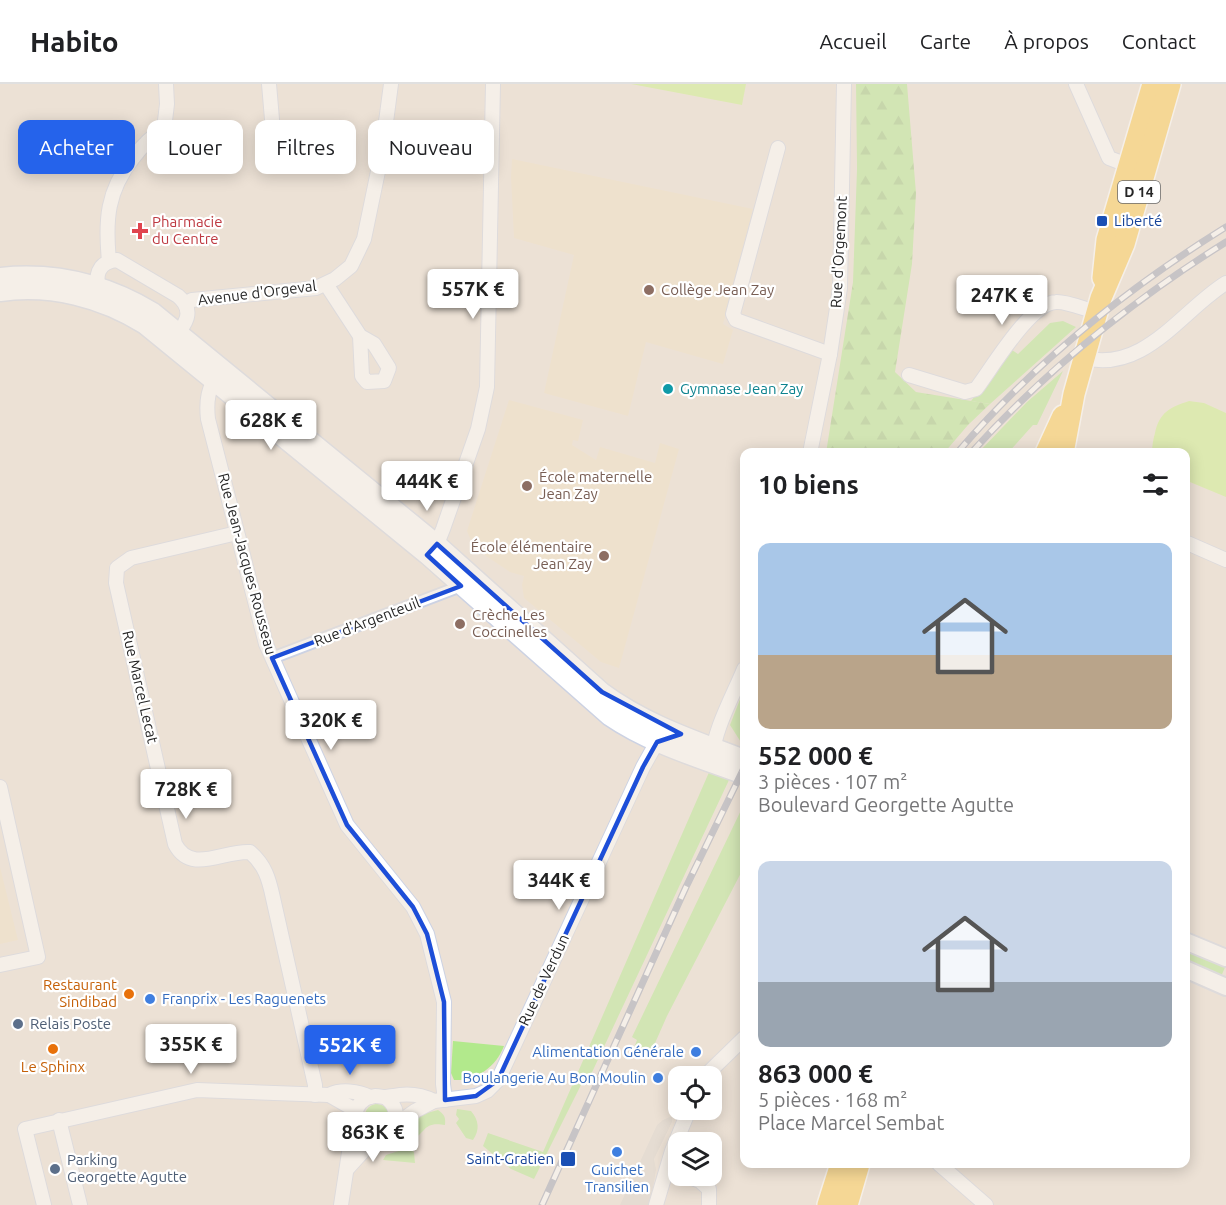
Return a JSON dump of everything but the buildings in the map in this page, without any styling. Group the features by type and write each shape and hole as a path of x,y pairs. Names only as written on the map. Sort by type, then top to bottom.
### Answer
{"main road":[{"name":"D 14","path":"1137,168 1153,84"},
{"name":"D 14","path":"1064,448 1074,394 1099,305 1107,240 1170,84"},
{"path":"0,277 44,275 97,285 140,304 174,338 432,549 602,692 633,712 681,735 740,772"},
{"path":"0,292 22,290 53,292 106,305 174,338"},
{"name":"D 14","path":"1048,448 1074,394"},
{"path":"432,549 462,586 594,704 632,731 657,742 740,758"},
{"path":"826,1205 833,1168"},
{"path":"826,1205 840,1168"},
{"path":"842,1205 851,1168"},
{"path":"847,1205 858,1168"}],"street":[{"path":"106,305 97,285 98,273 102,265 109,261 107,218 111,198 118,180 128,165 155,134 164,129 167,104 166,84"},
{"path":"269,84 272,120"},
{"name":"Avenue d'Orgeval","path":"186,303 192,300 298,291 326,284 351,266 364,239 381,152 391,84"},
{"path":"432,549 478,429 487,387 493,84"},
{"name":"Rue d'Orgemont","path":"811,448 830,354 840,288 844,84"},
{"path":"1076,84 1105,153 1112,160 1137,168"},
{"path":"778,148 734,314 736,320 830,354"},
{"name":"Avenue d'Orgeval","path":"109,261 117,260 186,303 186,322 174,338"},
{"path":"1084,358 1096,361 1106,360 1145,349 1226,283"},
{"path":"326,284 360,336 374,344 389,368 384,381 367,382 362,376 360,336"},
{"path":"909,375 965,392 976,389 1028,317 1042,306 1057,302 1099,305"},
{"name":"Rue Jean-Jacques Rousseau","path":"218,374 207,401 207,412 266,644 347,825 413,907 427,934 444,1002 443,1084 440,1101"},
{"path":"388,375 403,376"},
{"name":"Rue Marcel Lecat","path":"237,533 131,558 117,568 116,583 175,844 180,854 189,859 199,860 250,852 262,865 268,877 315,1085 322,1095"},
{"path":"1190,544 1226,560"},
{"name":"Rue d'Argenteuil","path":"272,658 462,586"},
{"path":"714,755 740,680"},
{"path":"657,742 681,735"},
{"name":"Rue de Verdun","path":"440,1101 476,1096 487,1091 498,1080 643,767 657,742"},
{"path":"0,788 38,957 0,965"},
{"path":"1190,943 1226,958"},
{"path":"1190,971 1226,987"},
{"path":"715,1066 740,1042"},
{"path":"44,1205 26,1128 197,1090 322,1095 339,1092 362,1093 370,1097 415,1095 440,1101"},
{"path":"322,1095 350,1107 366,1133 377,1136 388,1133 395,1125 416,1111 440,1101"},
{"path":"341,1205 350,1146 360,1104 370,1097"},
{"path":"385,1097 396,1112 395,1125"},
{"path":"59,1120 80,1205"},
{"path":"348,1168 377,1136"},
{"path":"944,1168 987,1205"},
{"path":"656,1205 668,1179"},
{"path":"706,1186 709,1189 709,1205"}],"highlighted area":[{"path":"437,544 602,692 681,734 657,742 643,767 498,1080 476,1096 445,1100 444,1002 427,934 413,907 347,825 272,658 461,586 427,555"}],"shaded area":[{"name":"Collège Jean Zay","path":"512,159 753,209 723,324 733,330 723,364 646,342 628,416 544,393 574,255 514,238"},
{"path":"509,400 583,420 578,441 573,440 572,445 596,460 600,447 655,463 660,443 679,449 619,668 601,662 524,598 522,585 524,576 510,572 474,548 467,531"},
{"path":"0,867 18,940 0,944"},
{"path":"668,1118 672,1122 654,1159 656,1170 650,1205 620,1205 657,1125"}],"green space":[{"path":"631,84 746,84 742,105"},
{"path":"856,84 907,84 916,193 912,264 895,372 916,392 990,404 948,448 827,448 853,282 857,169"},
{"path":"1063,321 1076,327 990,404 971,401 1012,350 1018,354 1050,323"},
{"path":"1063,371 1037,425 1033,425 1012,448 983,448 1027,402"},
{"path":"1189,401 1204,403 1226,413 1226,497 1190,482 1190,448 1152,448 1159,420 1176,406"},
{"path":"740,699 740,741 730,725"},
{"path":"710,770 729,780 587,1083 583,1081 534,1179 511,1169 483,1146 488,1133 543,1152"},
{"path":"740,812 740,875 667,1016 648,1059 633,1050 637,1040 632,1037"},
{"path":"1190,947 1226,965 1220,979 1190,964"},
{"path":"453,1041 504,1046 496,1060 484,1071 470,1078 454,1080 451,1073"},
{"path":"377,1104 385,1108 389,1116 385,1124 377,1128 369,1124 365,1116 369,1108"},
{"path":"457,1109 471,1111 476,1118 478,1129 473,1140 466,1138 456,1123 459,1119 456,1115"},
{"path":"438,1110 444,1116 445,1125 429,1126 413,1139 403,1133 403,1127 423,1114"},
{"path":"393,1135 398,1136 404,1142 384,1150 378,1146"},
{"path":"408,1148 414,1152 415,1163 383,1160 386,1155"}],"railway":[{"path":"962,448 1017,388 1083,330 1153,276 1226,227"},
{"path":"976,448 1029,393 1091,338 1156,288 1226,242"},
{"path":"542,1205 686,887 740,776"}],"place":[{"name":"Liberté","path":"1102,221"},
{"name":"Pharmacie du Centre","path":"140,231"},
{"name":"Collège Jean Zay","path":"649,290"},
{"name":"Gymnase Jean Zay","path":"668,389"},
{"name":"École maternelle Jean Zay","path":"527,486"},
{"name":"École élémentaire Jean Zay","path":"604,556"},
{"name":"Crèche Les Coccinelles","path":"460,624"},
{"name":"Restaurant Sindibad","path":"129,994"},
{"name":"Franprix - Les Raguenets","path":"150,999"},
{"name":"Relais Poste","path":"18,1024"},
{"name":"Le Sphinx","path":"53,1049"},
{"name":"Alimentation Générale","path":"696,1052"},
{"name":"Boulangerie Au Bon Moulin","path":"658,1078"},
{"name":"Guichet Transilien","path":"617,1152"},
{"name":"Saint-Gratien","path":"568,1159"},
{"name":"Parking Georgette Agutte","path":"55,1169"}]}
